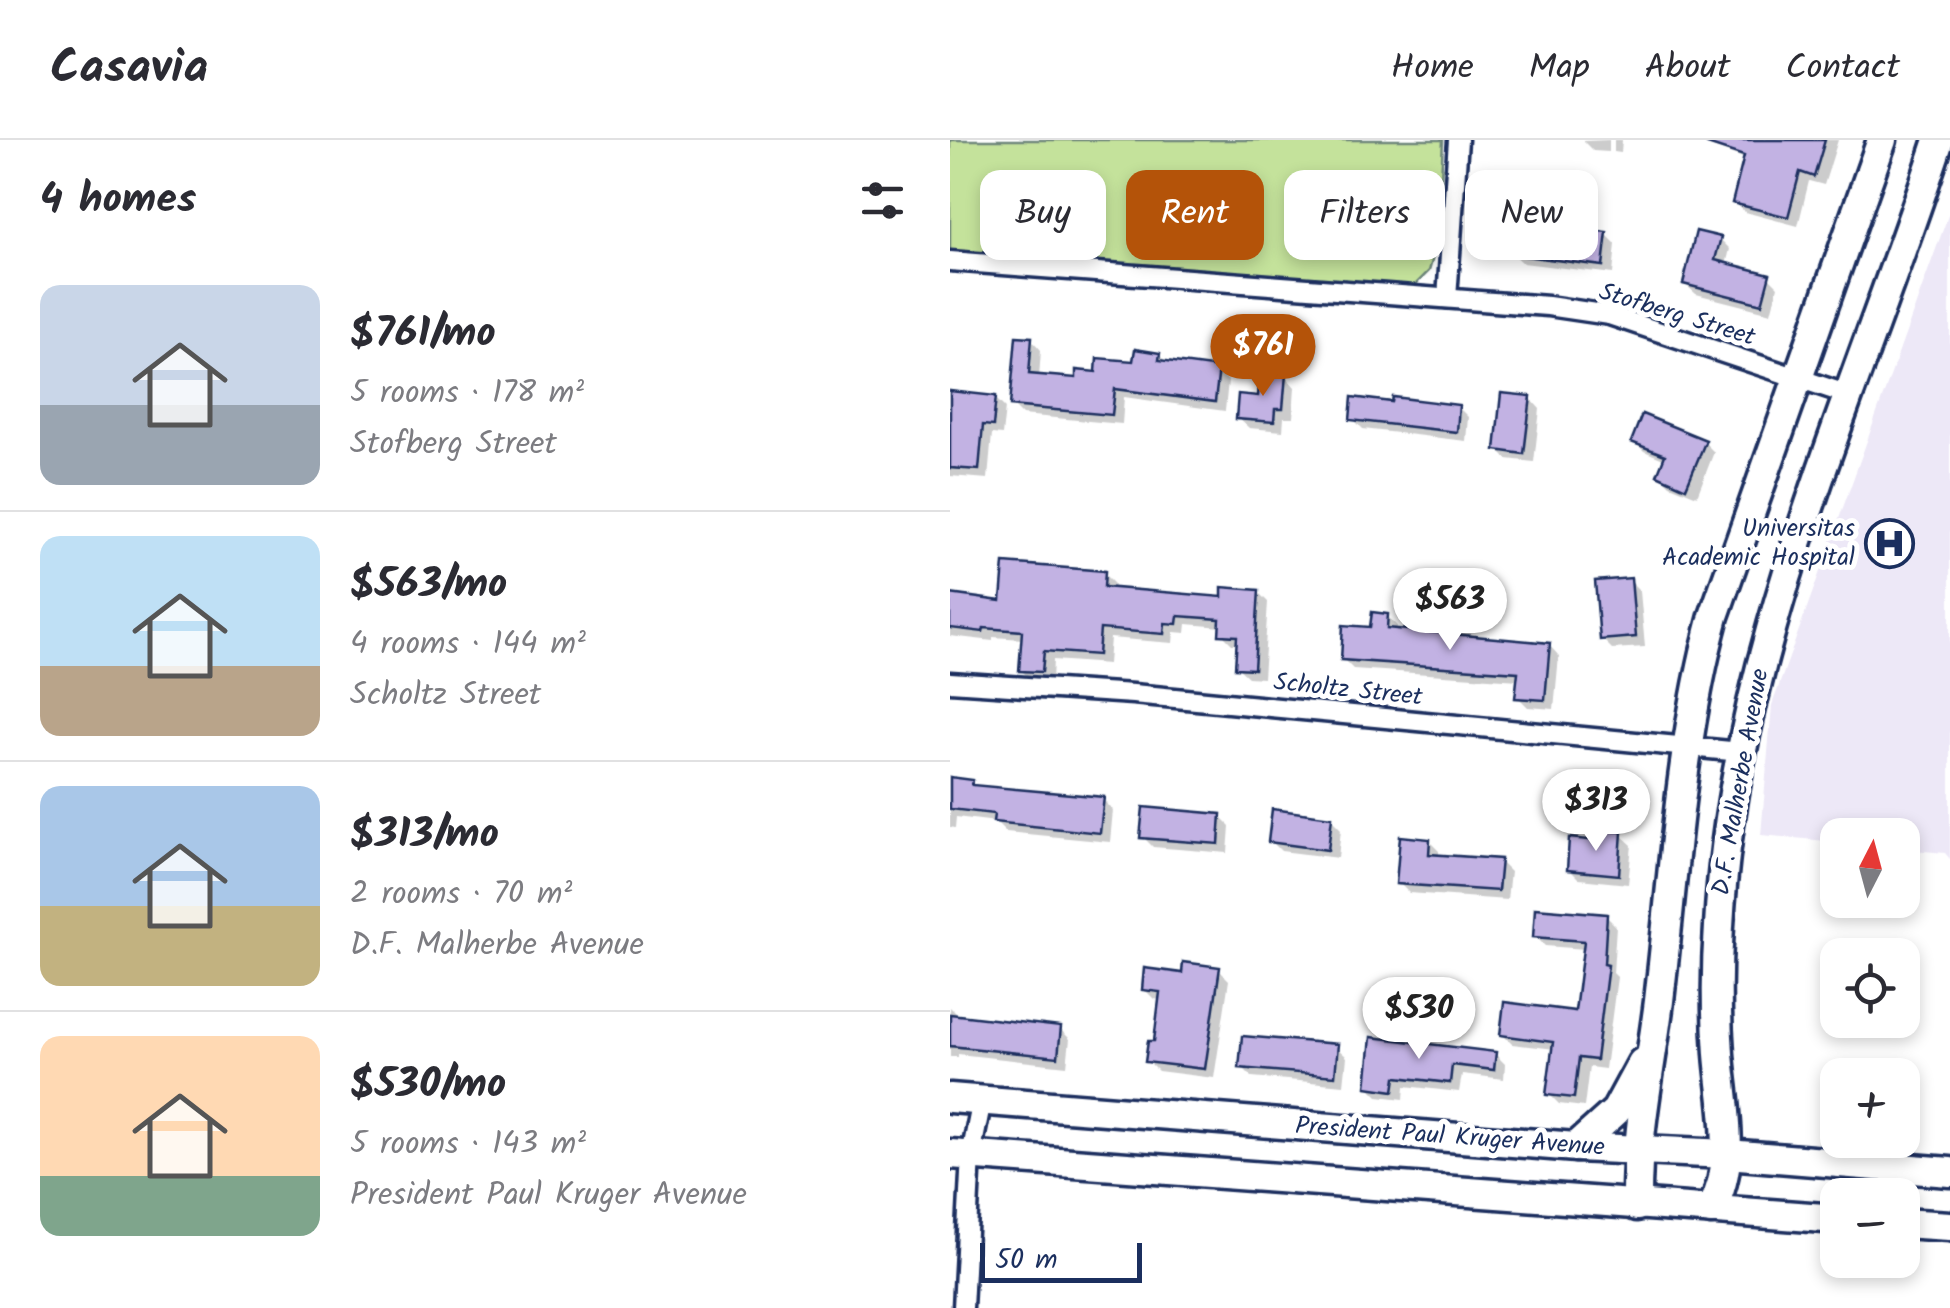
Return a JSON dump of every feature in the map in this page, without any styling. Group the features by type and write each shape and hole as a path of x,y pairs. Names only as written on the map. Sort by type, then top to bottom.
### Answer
{"street":[{"path":"1447,298 1458,140"},
{"name":"D.F. Malherbe Avenue","path":"1637,1206 1636,1150 1696,684 1714,616 1882,140"},
{"name":"D.F. Malherbe Avenue","path":"1711,1210 1723,1188 1727,1154 1717,959 1720,902 1741,752 1768,632 1846,394 1939,140"},
{"name":"Stofberg Street","path":"950,261 1548,306 1609,315 1846,394"},
{"name":"Scholtz Street","path":"950,682 1132,694 1741,752"},
{"path":"1576,1148 1616,1111 1651,1044"},
{"name":"President Paul Kruger Avenue","path":"950,1098 1576,1148 1727,1154 1950,1172"},
{"path":"963,1308 960,1155 982,1100"},
{"path":"960,1155 1820,1217"},
{"path":"1920,1224 1950,1226"}],"shaded area":[{"name":"Universitas Academic Hospital","path":"1950,210 1950,859 1945,853 1920,851 1920,818 1820,818 1820,840 1761,835 1772,705"}],"green space":[{"path":"950,140 1443,140 1442,170 1284,170 1284,260 1432,260 1429,271 1411,289 950,259"}],"building":[{"path":"1708,140 1825,140 1814,177 1800,172 1788,217 1732,203 1744,156 1707,144"},
{"path":"1598,231 1607,232 1603,266 1556,260 1598,260"},
{"path":"1696,231 1721,237 1715,260 1770,274 1762,304 1683,284"},
{"path":"1016,336 1032,337 1029,374 1076,378 1076,370 1096,372 1097,358 1133,361 1135,349 1160,353 1159,360 1219,368 1215,402 1115,389 1112,415 1010,406"},
{"path":"1260,372 1286,374 1283,409 1275,409 1274,422 1236,419 1238,394 1258,396"},
{"path":"950,391 996,396 993,426 983,425 979,470 950,468"},
{"path":"1501,393 1531,396 1524,454 1495,450"},
{"path":"1352,397 1392,402 1393,397 1459,405 1457,432 1350,420"},
{"path":"1642,414 1706,440 1686,488 1657,475 1665,455 1631,442"},
{"path":"1004,563 1105,571 1104,587 1222,597 1222,587 1259,590 1254,669 1235,668 1237,636 1219,635 1220,619 1178,616 1177,624 1165,623 1164,634 1100,629 1098,655 1044,651 1042,672 1019,671 1022,631 950,628 950,594 1001,601"},
{"path":"1631,578 1636,637 1600,640 1595,581"},
{"path":"1372,612 1388,614 1387,628 1550,643 1545,700 1515,698 1518,672 1341,660 1343,625 1370,627"},
{"path":"950,777 973,780 972,785 1104,797 1100,833 993,822 994,814 950,809"},
{"path":"1143,807 1221,814 1219,844 1140,838"},
{"path":"1272,809 1332,817 1328,850 1268,842"},
{"path":"1599,830 1622,832 1619,875 1567,870 1569,838 1598,841"},
{"path":"1400,836 1430,839 1429,854 1501,859 1498,891 1396,884"},
{"path":"1535,908 1607,914 1604,964 1608,965 1596,1060 1579,1058 1574,1098 1546,1095 1553,1042 1500,1035 1504,1002 1575,1011 1584,941 1533,937"},
{"path":"1183,962 1220,967 1205,1069 1145,1062 1148,1041 1154,1041 1160,992 1142,990 1144,968 1182,973"},
{"path":"950,1014 1061,1027 1058,1057 950,1046"},
{"path":"1242,1036 1338,1044 1335,1076 1239,1068"},
{"path":"1371,1037 1496,1052 1494,1070 1452,1065 1450,1083 1396,1077 1394,1091 1366,1087"}],"place":[{"name":"Universitas Academic Hospital","path":"1890,543"}]}
